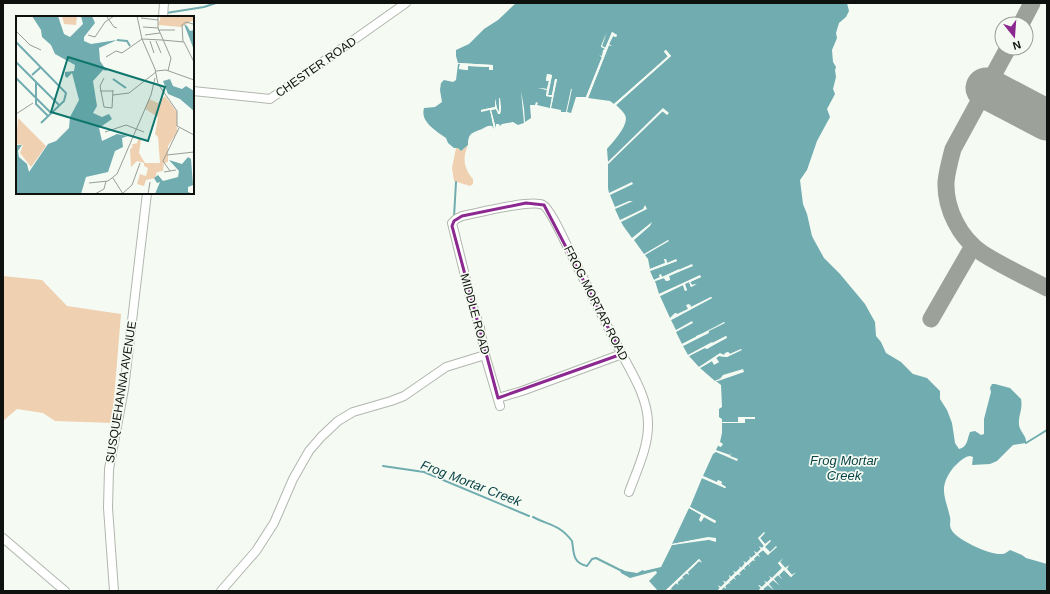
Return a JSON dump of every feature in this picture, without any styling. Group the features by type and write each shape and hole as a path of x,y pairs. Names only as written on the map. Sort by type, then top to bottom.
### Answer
{"street":[{"path":"163,16 164,3"},
{"name":"CHESTER ROAD","path":"194,91 270,99 406,3"},
{"name":"SUSQUEHANNA AVENUE","path":"114,591 108,508 109,469 124,389 147,194"},
{"name":"FROG MORTAR ROAD","path":"454,221 462,216 526,203 544,205 550,212 642,395 648,422 645,445 629,492"},
{"name":"MIDDLE ROAD","path":"454,221 452,226 471,300 480,328 485,355 500,406"},
{"path":"498,398 516,393 622,354"},
{"path":"221,591 256,551 274,523 293,479 309,451 338,420 353,412 391,402 404,396 445,368 468,359 485,355"},
{"path":"3,538 65,591"}],"highlighted area":[{"path":"526,203 544,205 622,354 612,359 498,398 452,226 454,221 462,216"}],"shaded area":[{"path":"468,145 465,154 465,163 473,179 473,184 470,186 454,181 452,168 456,148 461,151"},
{"path":"3,276 42,280 67,306 121,314 112,423 55,421 43,413 17,409 3,421"}],"water":[{"name":"Frog Mortar Creek","path":"516,3 847,3 849,11 846,17 839,23 836,33 837,38 832,50 833,62 836,67 836,77 833,89 835,94 827,109 830,117 817,141 807,170 800,180 803,204 812,236 824,258 840,274 865,304 875,322 876,336 881,342 886,353 901,362 913,374 927,378 940,391 940,399 947,410 952,423 955,443 959,449 966,445 970,432 975,431 981,435 984,434 984,419 992,384 1010,388 1021,399 1019,425 1026,443 1013,445 997,461 990,464 972,465 973,457 970,456 963,459 948,475 944,492 950,517 950,528 959,538 990,552 1003,554 1010,550 1026,558 1047,564 1047,591 765,591 763,589 768,585 773,590 768,584 773,580 779,585 773,579 778,575 782,579 779,575 784,570 791,577 796,572 792,575 780,562 784,559 778,563 782,568 772,578 769,576 771,578 767,583 764,581 766,583 762,587 759,586 761,588 758,591 720,591 724,587 726,588 725,586 734,578 736,580 734,577 738,574 741,575 739,573 753,560 755,561 753,559 758,555 760,557 758,554 763,550 768,555 775,546 770,552 765,547 765,544 760,538 765,533 758,538 764,546 762,548 759,547 761,549 757,553 754,551 756,554 746,563 744,561 745,563 741,568 739,566 740,568 736,573 733,571 735,573 731,577 729,575 730,578 726,582 723,581 725,583 721,587 718,586 720,588 717,591 668,591 676,583 678,585 677,583 682,578 684,580 682,577 687,573 689,575 687,572 699,561 702,563 699,559 665,591 658,591 649,581 657,573 656,571 630,578 621,573 621,569 637,573 643,570 661,567 672,545 708,540 708,538 705,538 672,544 689,508 702,515 699,520 701,521 704,517 715,523 716,521 690,507 702,478 725,488 726,487 718,480 717,483 703,476 713,454 716,452 737,461 738,459 730,456 732,453 730,455 716,450 718,446 716,445 721,447 723,444 720,442 722,423 745,423 745,419 755,419 738,418 738,422 722,422 722,419 719,417 719,409 722,407 721,385 716,381 724,376 715,381 700,368 712,361 714,364 719,362 716,358 719,356 727,357 741,349 730,354 728,352 724,355 720,354 699,367 689,356 706,347 707,349 727,337 726,336 713,343 712,342 688,355 683,346 709,333 708,331 724,322 682,344 676,332 693,323 692,321 676,330 671,320 712,298 711,297 691,307 690,304 688,309 677,315 676,313 674,314 673,317 670,318 660,296 683,285 685,291 687,290 684,284 689,282 691,287 696,284 692,285 690,282 701,277 700,276 659,294 655,281 664,278 666,281 670,280 669,276 680,271 679,269 662,277 659,275 660,277 654,280 650,271 677,260 667,263 666,259 665,263 650,269 648,259 645,255 669,241 668,240 644,254 634,240 650,226 652,222 632,238 621,222 647,209 645,205 643,209 620,220 615,209 633,201 629,201 615,207 610,195 633,184 632,182 609,193 608,164 663,111 669,113 663,109 608,162 607,149 617,138 626,119 625,115 616,105 671,56 666,50 664,52 668,56 614,104 610,101 588,98 609,45 612,46 609,44 613,36 616,37 617,35 612,32 606,48 602,46 607,33 601,46 606,49 603,50 602,56 600,56 602,57 586,97 576,97 571,113 567,112 572,89 566,112 561,112 561,110 551,108 557,79 555,79 552,95 548,95 552,75 547,74 546,80 549,81 547,89 538,88 547,90 546,96 552,97 550,108 537,105 538,103 536,102 535,105 530,105 531,118 525,122 521,91 524,123 518,125 513,122 502,124 500,126 499,124 496,124 496,129 491,110 496,109 499,114 500,114 501,110 499,99 499,113 495,99 495,107 481,110 490,110 494,129 492,126 487,126 473,133 469,138 468,145 461,151 448,143 446,138 430,126 424,118 424,108 435,107 442,102 440,90 441,83 444,80 453,82 456,80 458,64 460,64 459,69 468,70 468,66 489,67 493,70 493,65 458,63 456,50 469,44 484,29 498,20"}],"pier":[{"path":"606,32 602,46 605,48 612,32 617,35 616,37 613,36 609,44 612,46 609,45 588,98 586,97 602,57 599,55 602,56 605,49 601,47"},
{"path":"666,50 671,56 616,105 614,104 668,57 664,51"},
{"path":"458,63 493,65 493,70 489,70 489,67 468,66 468,70 459,69 460,64"},
{"path":"547,74 552,75 548,95 552,95 555,79 557,79 551,108 552,97 546,96 547,90 538,88 547,89 549,81 546,81"},
{"path":"500,98 500,114 498,114 496,109 491,110 496,129 494,129 490,110 481,112 481,110 495,107 495,99 499,112"},
{"path":"663,108 669,113 667,115 662,111 608,164 608,162"},
{"path":"664,259 666,259 667,263 676,259 677,261 650,271 650,269 665,263"},
{"path":"692,264 693,266 669,276 670,280 666,281 664,278 654,280 660,277 659,275 661,274 662,277"},
{"path":"700,275 701,277 690,282 692,285 697,284 691,287 689,282 685,284 687,290 685,291 683,285 660,296 659,294"},
{"path":"711,297 712,298 671,320 670,318 674,314 688,309 686,305 689,304 691,307"},
{"path":"724,322 725,323 683,346 682,344"},
{"path":"726,336 727,338 706,349 705,348 689,356 688,355"},
{"path":"741,349 742,350 727,357 719,356 716,358 719,362 714,365 712,361 700,368 699,367 720,353 724,355 728,352 730,354"},
{"path":"743,369 744,372 715,381 720,379 723,375"},
{"path":"738,417 755,417 755,419 745,419 745,423 722,423 738,422"},
{"path":"703,476 717,482 718,480 726,487 725,488 702,478"},
{"path":"690,507 716,521 715,523 704,517 701,522 699,520 701,515 689,508"},
{"path":"764,532 765,533 760,538 765,544 770,540 771,541 765,547 770,552 776,546 777,547 768,555 763,550 758,554 760,557 757,555 754,559 755,561 753,560 749,564 750,567 748,564 744,568 746,570 743,569 739,573 740,576 738,574 734,577 736,580 734,578 729,582 731,584 729,583 725,586 726,589 724,587 720,591 717,591 720,588 718,585 721,587 725,583 723,581 726,582 730,578 729,575 731,577 735,573 733,571 736,572 740,568 739,566 741,568 745,564 743,561 746,563 750,559 749,556 751,558 756,554 754,551 757,553 761,549 759,546 762,548 764,546 758,538"},
{"path":"708,537 716,538 716,542 706,539 672,545 672,544"},
{"path":"783,558 780,562 785,568 789,565 787,569 792,575 796,572 791,577 784,570 779,575 782,579 778,575 774,579 779,585 773,580 769,584 774,590 768,585 763,589 765,591 758,591 761,588 758,585 762,587 766,583 764,581 767,582 771,579 769,576 772,578 782,568 778,563"},
{"path":"699,559 702,562 699,561 688,572 689,575 686,573 682,577 684,580 682,578 677,582 679,585 676,583 671,588 673,591 671,589 665,591"}],"waterway":[{"name":"Frog Mortar Creek","path":"166,13 204,7 216,3"},
{"path":"454,217 456,182"},
{"name":"Frog Mortar Creek","path":"1026,443 1047,430"},
{"name":"Frog Mortar Creek","path":"383,466 424,472 529,516"},
{"name":"Frog Mortar Creek","path":"533,517 563,531 572,541 576,560 582,565 587,566 592,559 596,558 620,570"}],"taxiway":[{"path":"1025,16 1032,3"},
{"path":"1004,56 953,149 947,174 946,192 955,222 974,247 998,262 1047,288"},
{"path":"931,319 973,246"}],"runway":[{"path":"986,88 1047,120"}]}
